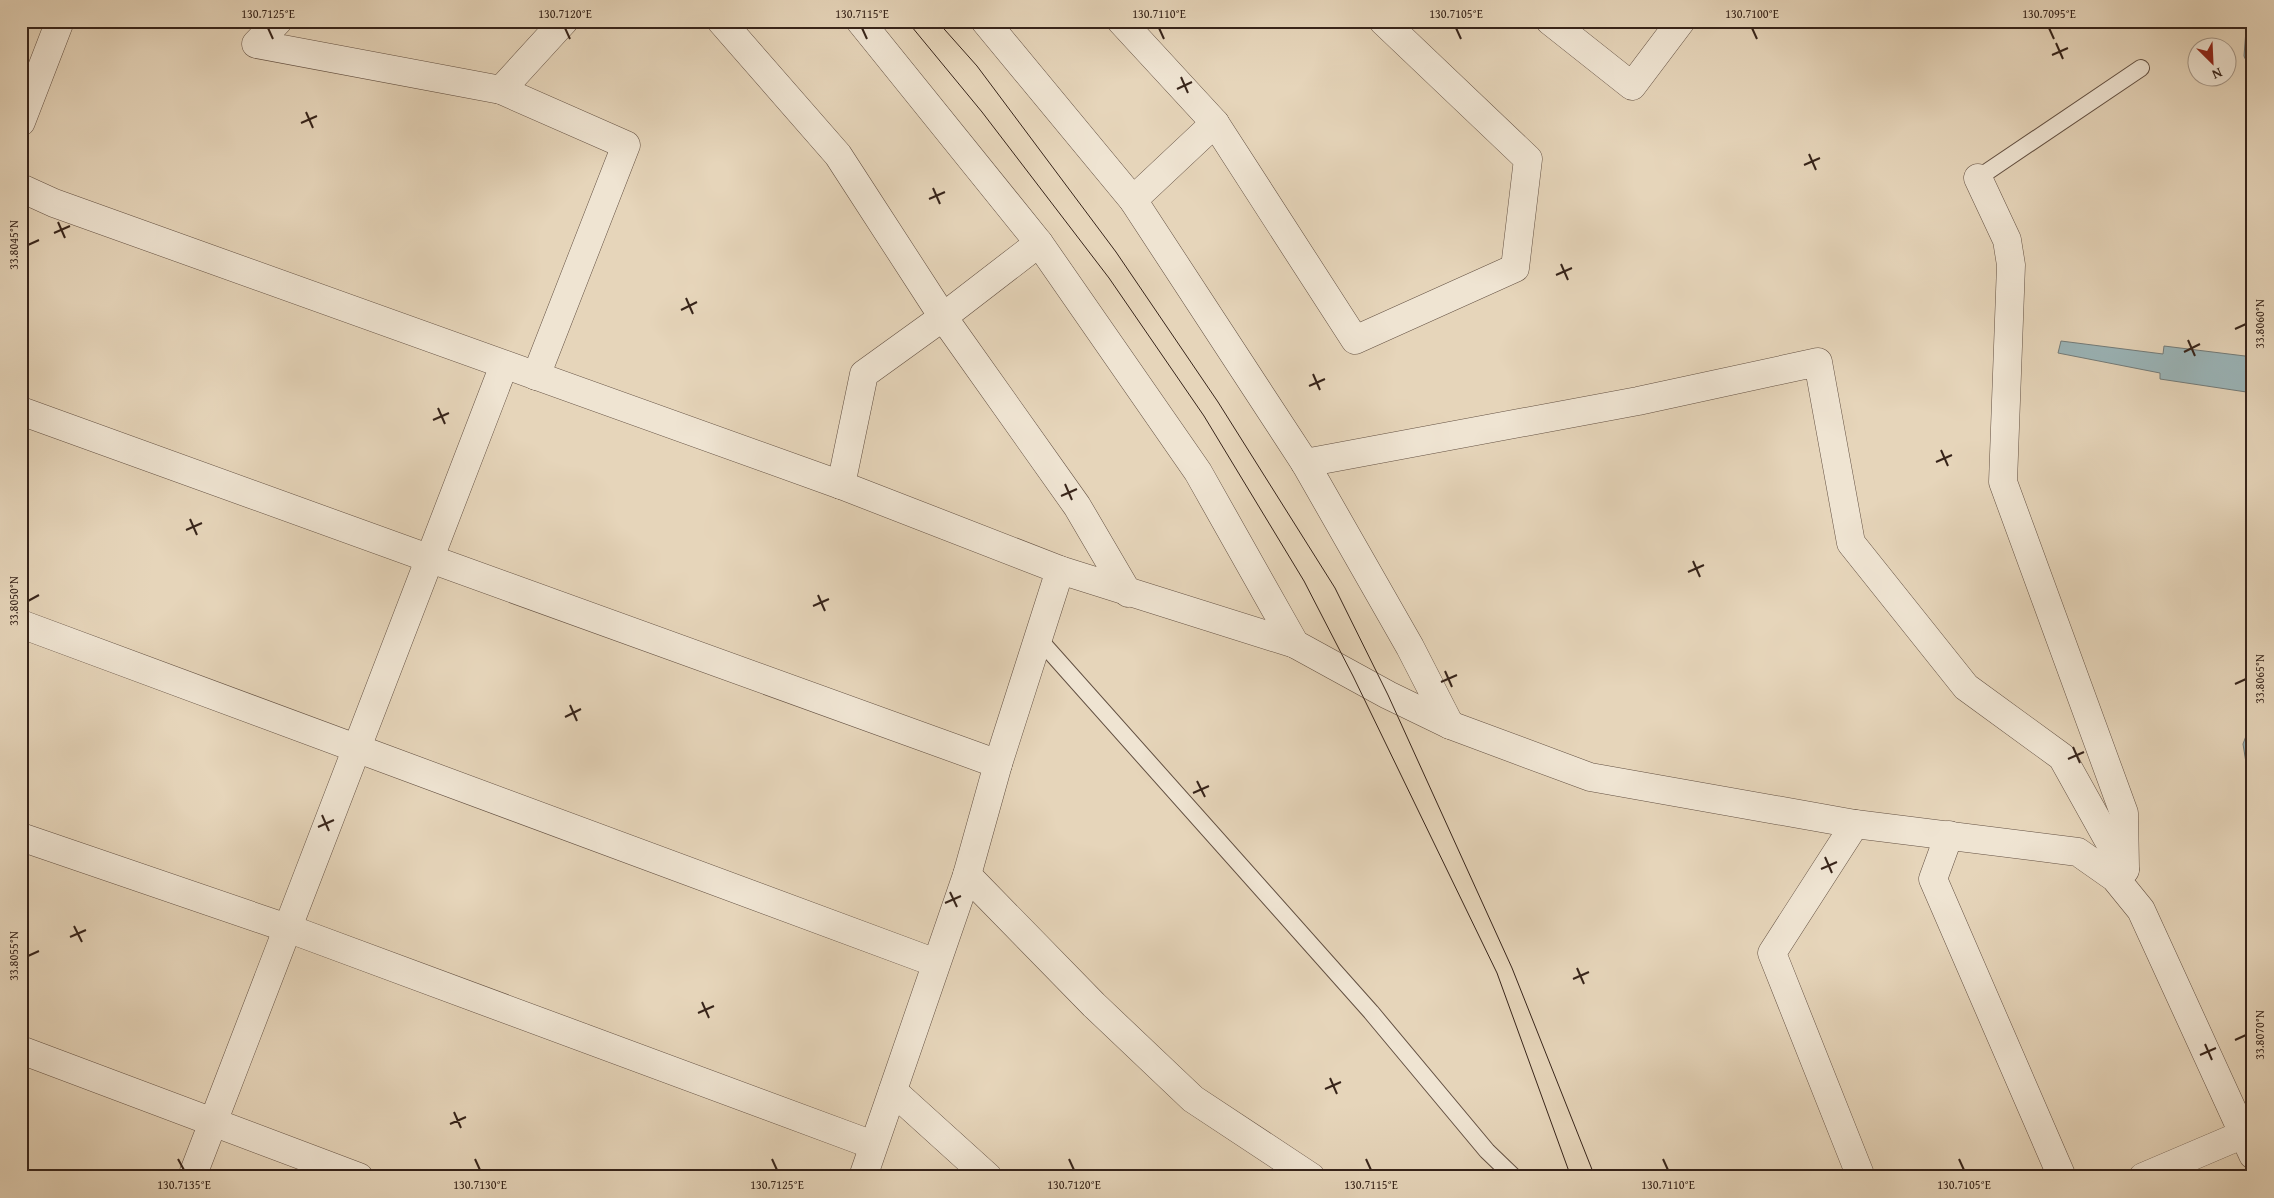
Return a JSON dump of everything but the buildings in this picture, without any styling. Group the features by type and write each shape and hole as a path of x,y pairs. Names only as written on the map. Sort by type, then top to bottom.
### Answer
{"street":[{"path":"21,122 60,21"},
{"path":"278,21 256,44 501,90 626,145 536,376"},
{"path":"501,90 564,21"},
{"path":"721,21 838,155 943,317 1077,506 1128,593"},
{"path":"860,21 1039,243 1198,472 1295,644"},
{"path":"985,21 1133,200 1304,463 1410,647 1450,725"},
{"path":"1121,21 1215,123 1355,340 1515,268 1528,159 1383,21"},
{"path":"1550,21 1632,86 1681,21"},
{"path":"1133,200 1215,123"},
{"path":"1978,178 2007,240 2011,265 2003,482 2124,813 2124,870"},
{"path":"21,188 54,203 841,485 1060,570 1128,593 1295,644 1388,695 1450,725 1590,778 1855,824 2078,852 2116,878 2140,910"},
{"path":"841,485 864,374 943,317 1039,243"},
{"path":"1304,463 1638,401 1818,362 1850,543 1966,687 2062,757 2124,870 2140,910 2248,1144 2144,1177"},
{"path":"192,1177 504,365"},
{"path":"21,410 998,764"},
{"path":"864,1177 873,1145 967,875 998,764 1060,570"},
{"path":"21,624 936,963"},
{"path":"1855,824 1772,953 1862,1177"},
{"path":"1948,835 1932,879 2062,1177"},
{"path":"21,837 287,928 873,1145"},
{"path":"967,875 1094,1005 1193,1099 1311,1177"},
{"path":"21,1050 359,1177"},
{"path":"893,1091 988,1177"}],"lane":[{"path":"1978,178 2141,68"},
{"path":"1038,638 1371,1012 1487,1151 1514,1177"}],"water":[{"path":"2243,21 2253,21 2253,77 2244,56 2246,30"},
{"path":"2061,341 2163,354 2164,346 2253,357 2253,393 2160,379 2160,373 2058,353"},
{"path":"2253,678 2253,791 2249,781 2243,744 2252,720 2247,705"}],"tram line":[{"path":"907,21 982,112 1109,278 1204,416 1304,581 1353,676 1497,973 1571,1177"},
{"path":"937,21 977,66 1116,252 1218,402 1335,588 1388,695 1512,968 1595,1177"}]}
